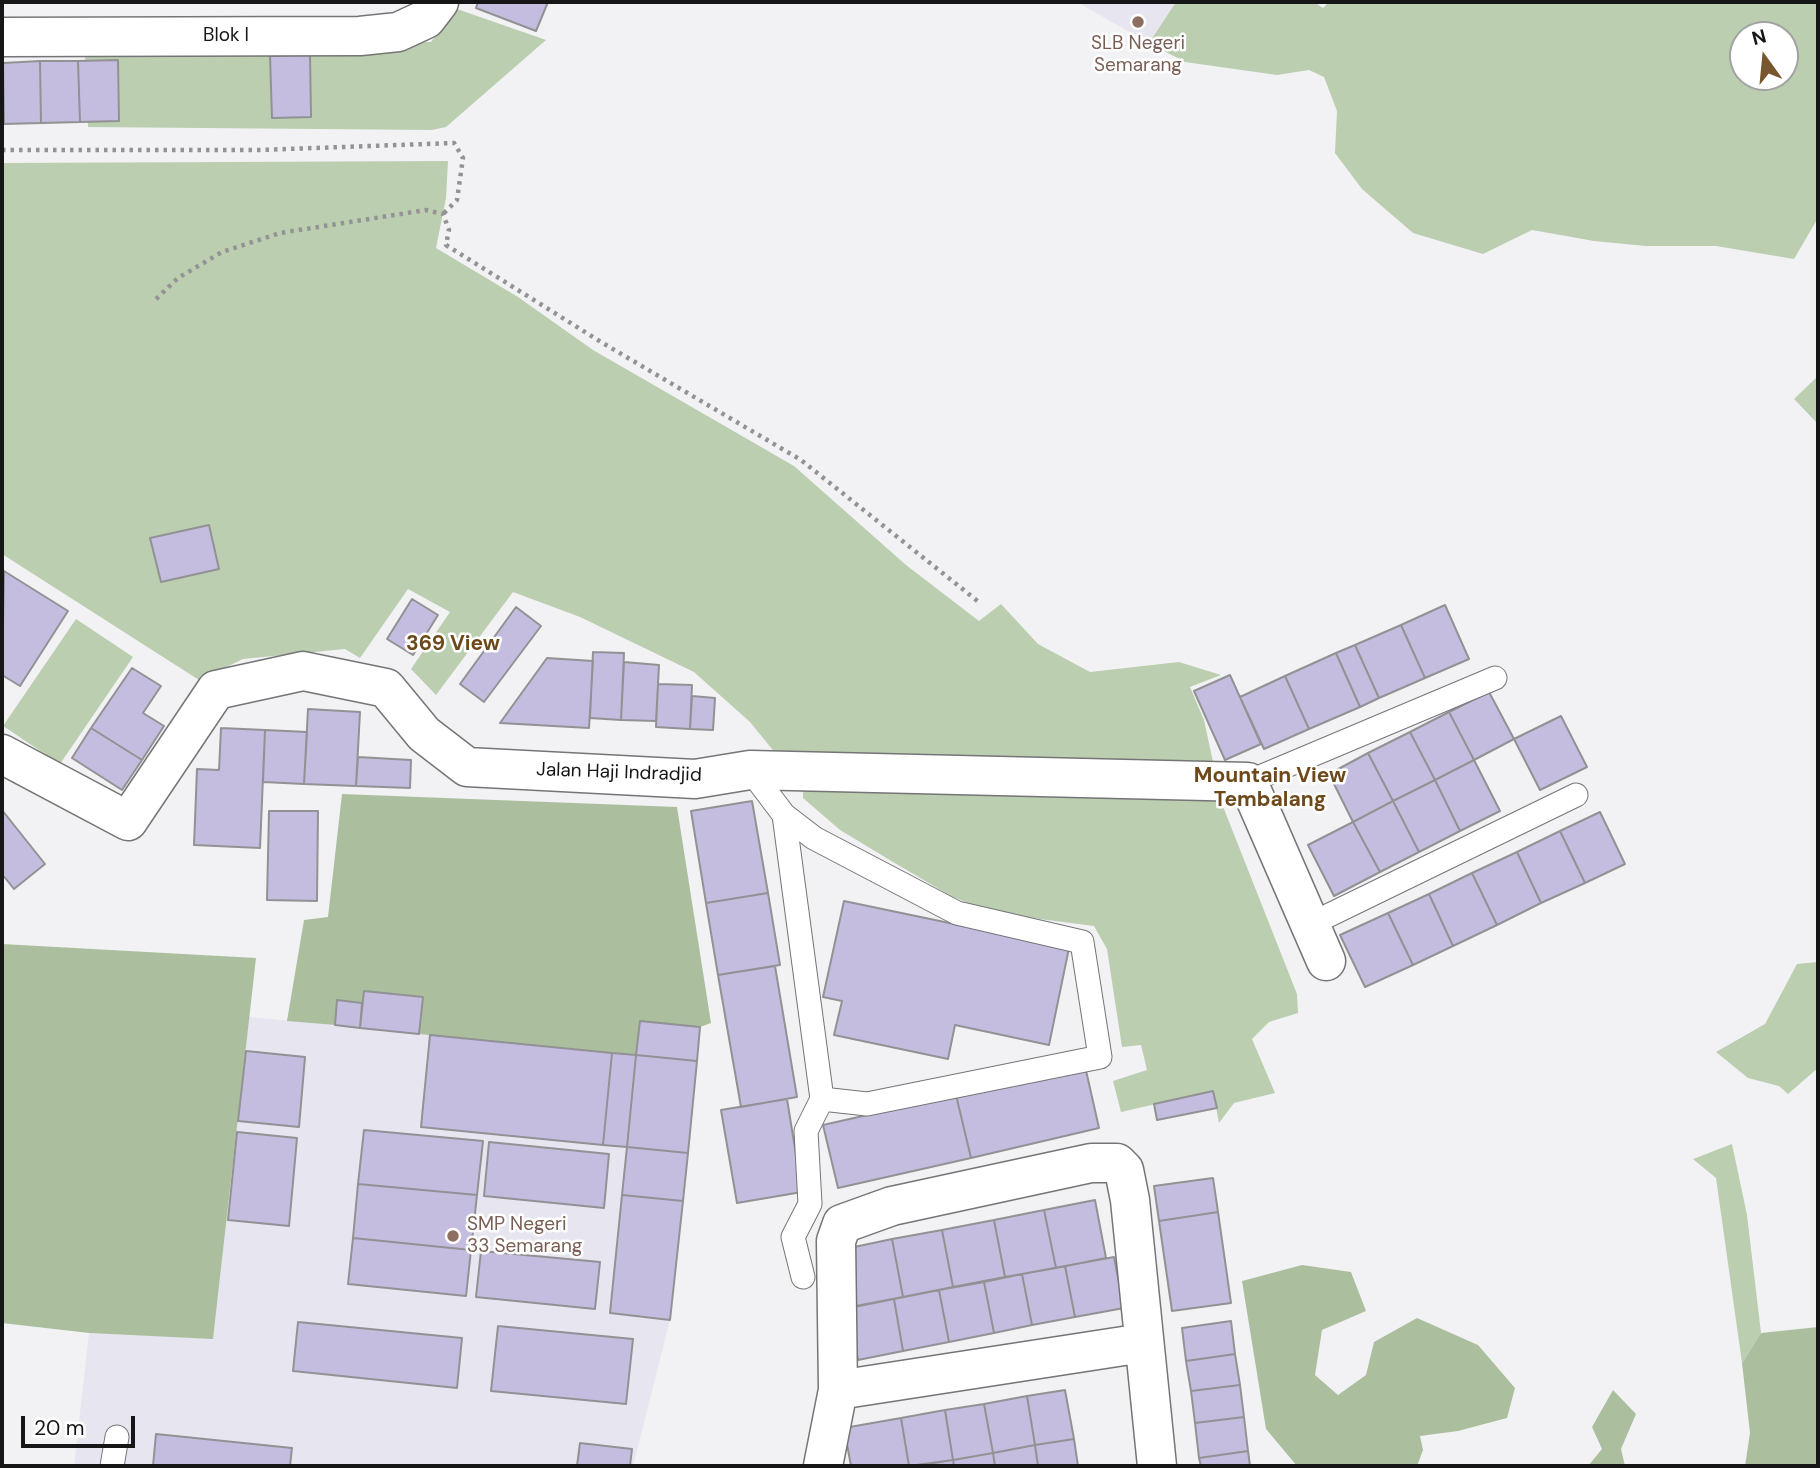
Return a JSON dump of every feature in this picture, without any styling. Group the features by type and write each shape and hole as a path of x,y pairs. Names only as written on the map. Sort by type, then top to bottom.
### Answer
{"street":[{"name":"Blok I","path":"2,37 360,36 398,33 426,19 439,2"},
{"name":"Jalan Haji Indradjid","path":"2,754 128,821 216,690 303,671 386,688 424,734 467,767 695,779 750,770 1248,782"},
{"path":"1248,782 1312,923 1326,961"},
{"path":"823,1466 838,1390 836,1241 842,1224 892,1206 1091,1163 1116,1163 1124,1170 1131,1212 1157,1466"},
{"path":"838,1390 1143,1343"}],"lane":[{"path":"1248,782 1495,678"},
{"path":"750,770 785,815 814,838 957,914 1082,942 1100,1057 867,1104 822,1099"},
{"path":"1312,923 1576,795"},
{"path":"785,815 822,1099 806,1130 810,1204 793,1237 803,1277"},
{"path":"112,1466 117,1437"}],"path":[{"path":"2,150 259,150 454,143 463,158 457,200 443,214"},
{"path":"156,299 178,278 222,252 280,233 426,210 443,214"},
{"path":"443,214 449,230 446,245 601,342 801,460 980,603"}],"shaded area":[{"name":"SLB Negeri Semarang","path":"1077,2 1176,2 1149,43"},
{"name":"SMP Negeri 33 Semarang","path":"364,991 423,997 419,1033 636,1054 640,1021 700,1027 670,1320 633,1466 74,1466 89,1333 213,1338 249,1017 334,1025 337,1000"}],"green space":[{"path":"1176,2 1314,2 1323,8 1329,2 1818,2 1818,218 1794,259 1716,246 1646,246 1594,241 1532,230 1483,254 1413,233 1362,189 1335,153 1337,111 1324,77 1309,70 1277,75 1185,62 1149,43"},
{"path":"457,9 546,40 446,127 432,130 88,127 85,57 2,56 2,43 431,42"},
{"path":"448,161 446,198 436,248 518,297 593,350 794,466 906,565 979,621 1001,604 1038,644 1090,672 1179,662 1221,675 1190,687 1204,720 1222,804 1297,994 1298,1013 1269,1022 1252,1039 1275,1093 1234,1103 1219,1123 1213,1091 1121,1112 1113,1081 1147,1070 1141,1045 1122,1047 1107,949 1094,926 993,913 951,896 893,862 840,830 803,798 803,787 750,722 694,672 580,617 513,592 436,695 411,669 450,612 408,589 360,658 345,649 243,659 199,680 2,554 2,163"},
{"path":"1818,376 1818,424 1794,399"},
{"path":"76,619 133,657 60,764 3,726"},
{"path":"342,794 677,807 711,1023 700,1027 640,1021 636,1055 419,1034 423,997 364,991 362,1003 337,1001 335,1025 287,1021 304,920 328,917"},
{"path":"2,944 256,958 213,1339 89,1333 2,1323"},
{"path":"1818,962 1818,1068 1788,1094 1779,1086 1748,1078 1716,1052 1765,1024 1797,964"},
{"path":"1732,1144 1747,1215 1761,1333 1742,1363 1716,1178 1693,1159"},
{"path":"1302,1265 1351,1272 1366,1311 1322,1330 1315,1375 1338,1395 1366,1375 1374,1342 1417,1318 1478,1345 1515,1388 1507,1418 1458,1431 1420,1436 1423,1450 1417,1466 1297,1466 1266,1429 1242,1281"},
{"path":"1818,1327 1818,1466 1745,1466 1750,1433 1742,1363 1761,1333"},
{"path":"1613,1390 1636,1414 1621,1449 1625,1466 1588,1466 1602,1449 1592,1427"}],"building":[{"path":"478,2 548,2 536,31 476,8"},
{"path":"310,55 311,117 272,118 270,56"},
{"path":"118,60 119,121 80,122 78,61"},
{"path":"40,61 78,61 80,122 41,123"},
{"path":"40,61 41,123 4,124 3,63"},
{"path":"209,525 219,569 161,582 150,538"},
{"path":"4,571 68,611 20,686 2,675"},
{"path":"412,599 438,615 413,655 387,639"},
{"path":"1445,605 1469,659 1425,678 1401,625"},
{"path":"516,607 541,626 484,702 460,684"},
{"path":"1401,625 1425,678 1379,698 1355,645"},
{"path":"1355,645 1379,698 1360,707 1336,653"},
{"path":"593,652 624,653 621,720 590,718"},
{"path":"1336,653 1360,707 1309,729 1285,676"},
{"path":"547,658 593,661 589,728 500,723"},
{"path":"624,662 659,665 656,721 621,720"},
{"path":"132,668 161,686 143,713 164,726 142,760 91,728"},
{"path":"1230,675 1261,744 1225,760 1194,691"},
{"path":"1285,676 1309,729 1264,749 1240,697"},
{"path":"658,684 692,685 690,729 656,727"},
{"path":"1489,692 1514,739 1474,760 1449,712"},
{"path":"692,696 715,698 713,730 690,729"},
{"path":"308,709 360,712 356,786 304,784"},
{"path":"1449,712 1474,760 1435,780 1410,732"},
{"path":"1561,716 1587,767 1540,790 1514,739"},
{"path":"91,728 142,760 122,790 72,758"},
{"path":"221,728 265,730 260,848 194,845 197,769 219,770"},
{"path":"265,730 307,732 304,784 263,782"},
{"path":"1410,732 1435,780 1393,801 1368,753"},
{"path":"1368,753 1393,801 1353,822 1329,774"},
{"path":"358,757 411,760 410,788 356,786"},
{"path":"1474,760 1500,811 1460,831 1435,780"},
{"path":"1435,780 1460,831 1419,852 1393,801"},
{"path":"752,801 768,893 706,903 691,811"},
{"path":"1393,801 1419,852 1380,872 1353,822"},
{"path":"2,810 45,864 14,889 2,874"},
{"path":"269,811 318,811 317,901 267,900"},
{"path":"1600,812 1625,864 1585,883 1560,831"},
{"path":"1353,822 1380,872 1334,896 1308,845"},
{"path":"1560,831 1585,883 1541,903 1517,852"},
{"path":"1517,852 1541,903 1497,925 1472,873"},
{"path":"1472,873 1497,925 1453,946 1429,894"},
{"path":"768,893 780,965 718,975 706,903"},
{"path":"1429,894 1453,946 1413,965 1388,913"},
{"path":"844,901 1069,948 1049,1045 955,1025 948,1059 834,1035 842,1001 823,997"},
{"path":"1388,913 1413,965 1365,987 1340,935"},
{"path":"775,966 797,1097 741,1107 718,975"},
{"path":"364,991 423,997 419,1034 360,1028"},
{"path":"337,1000 362,1003 360,1028 335,1025"},
{"path":"640,1021 700,1027 697,1061 636,1055"},
{"path":"430,1035 612,1053 603,1145 421,1127"},
{"path":"246,1051 305,1057 299,1127 238,1121"},
{"path":"612,1053 636,1055 627,1147 603,1145"},
{"path":"636,1055 697,1061 688,1153 627,1147"},
{"path":"1085,1066 1099,1128 971,1158 956,1095"},
{"path":"1213,1091 1217,1108 1157,1120 1154,1104"},
{"path":"956,1095 971,1158 838,1188 823,1125"},
{"path":"787,1099 802,1192 737,1203 721,1110"},
{"path":"364,1130 483,1141 477,1195 358,1184"},
{"path":"237,1132 297,1138 289,1226 228,1220"},
{"path":"489,1142 609,1154 604,1208 484,1196"},
{"path":"627,1147 688,1153 683,1201 622,1195"},
{"path":"1213,1178 1218,1212 1159,1221 1154,1186"},
{"path":"358,1184 477,1195 471,1250 353,1238"},
{"path":"622,1195 683,1201 670,1320 610,1313"},
{"path":"1095,1200 1106,1258 1056,1268 1044,1210"},
{"path":"1044,1210 1056,1268 1005,1277 994,1220"},
{"path":"1218,1212 1231,1303 1172,1311 1159,1221"},
{"path":"994,1220 1005,1277 953,1287 942,1230"},
{"path":"942,1230 953,1287 903,1297 892,1239"},
{"path":"353,1238 471,1250 466,1296 348,1284"},
{"path":"892,1239 903,1297 856,1306 845,1249"},
{"path":"481,1251 600,1262 595,1309 476,1297"},
{"path":"1114,1257 1124,1308 1075,1317 1065,1266"},
{"path":"1065,1266 1075,1317 1032,1325 1022,1274"},
{"path":"1022,1274 1032,1325 994,1333 984,1282"},
{"path":"984,1282 994,1333 949,1342 939,1290"},
{"path":"939,1290 949,1342 903,1351 894,1299"},
{"path":"894,1299 903,1351 858,1360 849,1308"},
{"path":"1231,1321 1235,1354 1186,1361 1182,1328"},
{"path":"298,1322 462,1338 457,1388 293,1371"},
{"path":"498,1326 633,1339 626,1404 491,1391"},
{"path":"1235,1354 1240,1385 1191,1391 1186,1361"},
{"path":"1240,1385 1244,1417 1195,1423 1191,1391"},
{"path":"1065,1390 1074,1439 1035,1445 1027,1396"},
{"path":"1027,1396 1035,1445 993,1453 984,1404"},
{"path":"984,1404 993,1453 953,1460 945,1410"},
{"path":"945,1410 953,1460 909,1466 901,1418"},
{"path":"1244,1417 1248,1451 1199,1458 1195,1423"},
{"path":"901,1418 909,1466 851,1466 844,1428"},
{"path":"156,1434 292,1448 290,1466 153,1466"},
{"path":"1074,1439 1078,1466 1038,1466 1035,1445"},
{"path":"580,1443 632,1449 630,1466 577,1466"},
{"path":"1035,1445 1038,1466 995,1466 993,1453"},
{"path":"1248,1451 1250,1466 1201,1466 1199,1458"},
{"path":"993,1453 995,1466 954,1466 953,1460"},
{"path":"953,1460 954,1466 915,1466"}],"place":[{"name":"SLB Negeri Semarang","path":"1138,22"},
{"name":"SMP Negeri 33 Semarang","path":"453,1236"}],"district":[{"name":"369 View","path":"453,644"},
{"name":"Mountain View Tembalang","path":"1270,788"}]}
